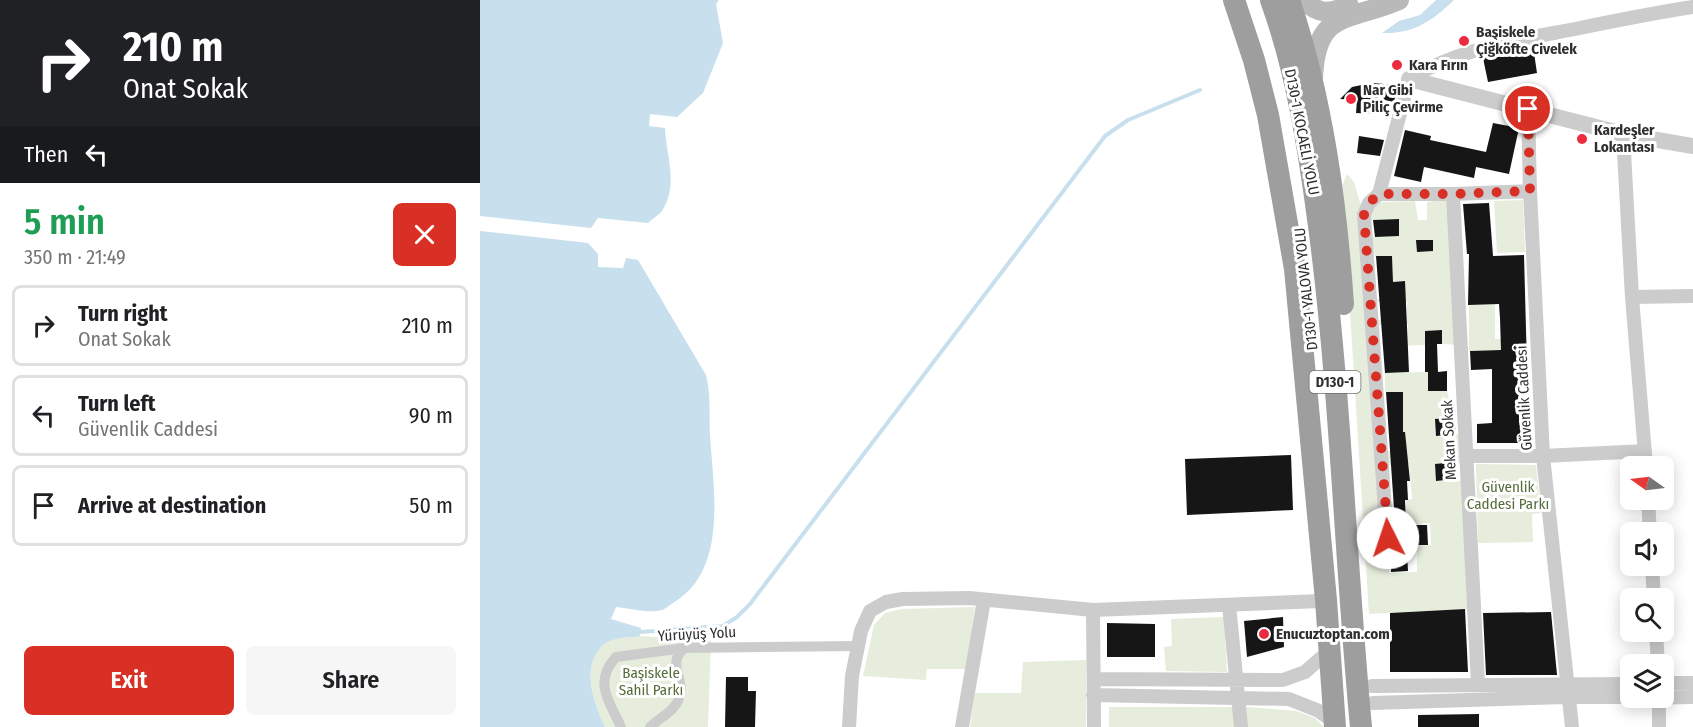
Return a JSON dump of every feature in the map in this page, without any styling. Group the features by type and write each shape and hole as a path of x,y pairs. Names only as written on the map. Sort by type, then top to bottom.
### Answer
{"highway":[{"path":"1234,0 1254,60 1268,114 1294,268 1329,651 1338,725"},
{"name":"D130-1 YALOVA YOLU","path":"1249,0 1264,42 1290,160 1306,261 1335,644 1338,725"},
{"name":"D130-1 KOCAELİ YOLU","path":"1271,0 1284,40 1302,118 1311,164 1328,291 1361,727"},
{"path":"1289,0 1312,80 1326,147 1341,263 1375,727"},
{"path":"1328,291 1346,341"}],"main road":[{"path":"1303,0 1324,13 1365,0"},
{"path":"1312,80 1313,61 1318,42 1332,24 1399,0"}],"street":[{"path":"1388,538 1364,215 1369,203 1379,194 1409,79 1427,68 1472,50 1672,5 1693,7"},
{"path":"1409,79 1623,134 1693,146"},
{"name":"Güvenlik Caddesi","path":"1528,109 1543,456 1572,727"},
{"path":"1623,134 1632,297 1645,456"},
{"path":"1379,194 1530,191"},
{"name":"Mekan Sokak","path":"1454,194 1478,685"},
{"path":"1632,297 1693,296"},
{"path":"1466,456 1543,456 1645,451"},
{"path":"849,727 852,676 864,620 870,612 886,602 903,599 984,600 1093,610 1326,600"},
{"path":"962,727 984,600"},
{"path":"1229,605 1241,727"},
{"path":"1093,610 1094,727"},
{"name":"Yürüyüş Yolu","path":"621,727 604,689 604,678 608,666 616,657 684,648 857,646"},
{"path":"650,727 671,711 678,701 681,681 674,662 676,655 684,648"},
{"path":"1094,679 1276,681 1290,679 1305,672 1329,651"},
{"path":"1674,683 1693,683"},
{"path":"1372,695 1478,685 1620,696"},
{"path":"1372,695 1568,691 1620,685"},
{"path":"1093,695 1289,699 1319,711 1338,725"},
{"path":"1674,698 1693,698"},
{"path":"1659,708 1659,727"}],"green space":[{"path":"1347,174 1354,182 1364,215 1389,573 1417,572 1417,546 1431,545 1430,523 1407,524 1406,500 1412,499 1409,464 1388,465 1387,451 1406,449 1403,432 1403,392 1385,392 1385,373 1428,372 1428,391 1447,391 1454,417 1435,419 1436,435 1463,434 1463,462 1435,465 1437,481 1464,481 1467,609 1369,614 1342,186"},
{"path":"1450,199 1458,345 1442,344 1442,330 1425,331 1425,345 1384,346 1380,342 1408,341 1408,324 1379,325 1379,320 1407,319 1407,302 1378,302 1377,299 1405,298 1404,281 1393,282 1392,256 1375,257 1371,237 1399,236 1399,219 1370,220 1376,205 1382,202 1415,201 1418,220 1427,220 1427,202"},
{"path":"1523,200 1525,252 1497,253 1494,201"},
{"path":"1495,304 1495,339 1527,338 1527,349 1501,350 1502,368 1495,350 1469,351 1469,305"},
{"name":"Güvenlik Caddesi Parkı","path":"1476,464 1536,465 1541,513 1532,514 1533,542 1478,543"},
{"path":"975,607 966,669 927,669 926,680 863,676 874,625 885,613 901,609"},
{"path":"1224,617 1227,672 1166,671 1164,647 1172,646 1171,619"},
{"name":"Başiskele Sahil Parkı","path":"640,636 711,641 708,727 605,727 593,697 592,664 596,654 607,642"},
{"path":"1086,660 1086,727 970,727 975,693 1021,693 1023,662"},
{"path":"1109,707 1248,707 1296,711 1315,718 1324,727 1109,727"}],"water":[{"path":"480,0 719,0 716,4 723,43 703,93 677,117 650,114 649,126 665,128 671,180 670,191 662,211 648,223 598,218 591,228 480,216"},
{"path":"1436,0 1454,0 1422,25 1404,31 1382,33 1399,21 1420,15"},
{"path":"480,231 588,243 598,254 598,267 623,268 626,258 638,260 708,382 714,503 714,526 710,549 703,570 691,588 665,609 651,611 616,607 611,619 641,628 640,636 607,642 596,654 592,664 593,697 605,727 480,727"}],"building":[{"path":"1533,46 1537,73 1488,82 1483,58"},
{"path":"1371,83 1398,85 1394,102 1380,99 1378,114 1356,113 1357,100 1340,99 1352,87"},
{"path":"1493,123 1519,128 1509,174 1476,167 1474,178 1424,167 1421,182 1394,176 1405,130 1431,136 1430,140 1486,152"},
{"path":"1359,136 1384,140 1380,156 1357,153"},
{"path":"1489,203 1493,256 1524,255 1527,368 1519,368 1519,423 1527,423 1528,443 1477,443 1477,424 1492,423 1492,369 1471,370 1470,351 1501,350 1500,318 1499,304 1468,305 1469,254 1467,254 1463,204"},
{"path":"1399,219 1399,236 1375,237 1373,220"},
{"path":"1416,240 1433,240 1433,251 1417,252"},
{"path":"1376,256 1392,256 1393,282 1405,281 1409,372 1385,373"},
{"path":"1442,330 1442,344 1437,344 1438,372 1447,371 1447,391 1428,391 1428,372 1425,372 1425,331"},
{"path":"1386,392 1403,392 1403,432 1405,432 1410,481 1407,481 1408,500 1405,500 1406,523 1395,523"},
{"path":"1454,417 1456,434 1436,436 1435,419"},
{"path":"1291,455 1293,510 1187,515 1185,459"},
{"path":"1455,462 1456,479 1436,481 1435,464"},
{"path":"1411,525 1427,525 1428,545 1411,545"},
{"path":"1407,551 1408,571 1391,572 1391,552"},
{"path":"1465,609 1468,672 1390,672 1390,613"},
{"path":"1551,612 1557,675 1486,675 1483,613"},
{"name":"Enucuztoptan.com","path":"1283,617 1284,647 1247,657 1244,621"},
{"path":"1107,623 1155,624 1155,657 1107,657"},
{"path":"726,677 748,677 748,691 756,691 755,727 725,727"},
{"path":"1479,714 1479,727 1418,727 1418,715"}],"waterway":[{"path":"641,632 723,626 737,617 750,604 1105,136 1128,120 1200,90"}],"place":[{"name":"Başiskele Çiğköfte Civelek","path":"1464,41"},
{"name":"Kara Fırın","path":"1397,65"},
{"name":"Nar Gibi Piliç Çevirme","path":"1351,99"},
{"name":"Kardeşler Lokantası","path":"1582,139"},
{"name":"Enucuztoptan.com","path":"1264,634"}],"route":[{"path":"1388,538 1364,215 1369,203 1379,194 1530,191 1528,109"}]}
